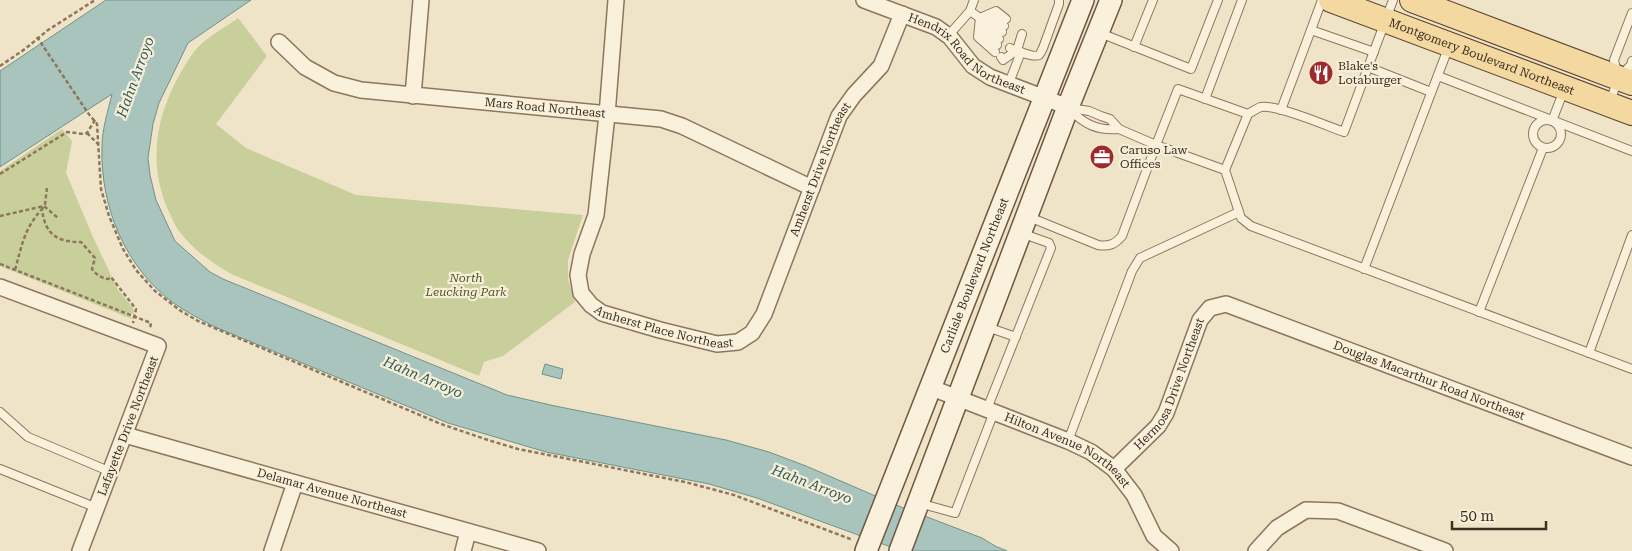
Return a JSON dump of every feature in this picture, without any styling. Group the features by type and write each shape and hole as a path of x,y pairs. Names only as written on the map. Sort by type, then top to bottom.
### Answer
{"main road":[{"name":"Carlisle Boulevard Northeast","path":"868,546 932,388 1083,0"},
{"path":"900,551 1068,107 1111,0"},
{"name":"Montgomery Boulevard Northeast","path":"1331,0 1389,10 1450,44 1632,113"},
{"path":"1412,0 1627,74"}],"street":[{"path":"413,96 421,0"},
{"path":"607,114 616,0"},
{"name":"Hendrix Road Northeast","path":"864,0 936,27 948,36 973,66 990,77 1068,107"},
{"name":"Amherst Drive Northeast","path":"752,333 764,314 840,116 854,95 881,66 902,14"},
{"name":"Mars Road Northeast","path":"279,42 305,67 334,83 361,90 661,119 682,126 812,188"},
{"name":"Amherst Place Northeast","path":"607,114 596,215 582,254 578,275 581,293 602,313 717,344 738,342 752,333"},
{"name":"Lafayette Drive Northeast","path":"0,287 158,346 80,551"},
{"name":"Douglas Macarthur Road Northeast","path":"1226,304 1632,457"},
{"name":"Hermosa Drive Northeast","path":"1114,469 1158,426 1166,413 1200,320 1210,308 1226,304"},
{"name":"Hilton Avenue Northeast","path":"932,388 1068,441 1091,452 1114,469 1134,495 1154,536 1171,551"},
{"name":"Delamar Avenue Northeast","path":"125,435 538,551"},
{"path":"272,551 295,483"},
{"path":"1256,551 1277,528 1306,510 1338,511 1445,551"},
{"path":"463,551 468,532"}],"lane":[{"path":"948,36 970,11 974,0"},
{"path":"970,11 1008,42 1032,56 1036,56 1044,48 1059,0"},
{"path":"1134,47 1153,0"},
{"path":"1098,32 1191,69 1218,0"},
{"path":"1205,99 1242,0"},
{"path":"1282,110 1322,0"},
{"path":"1389,10 1344,132 1268,106 1260,107 1248,114 1226,170 1241,218 1251,226 1632,369"},
{"path":"1609,105 1627,74 1614,60 1628,33 1632,13"},
{"path":"980,18 992,16 1008,42 1009,83"},
{"path":"980,18 978,37 1008,42"},
{"path":"1311,30 1374,52"},
{"path":"1364,269 1450,44"},
{"path":"1368,67 1431,92"},
{"path":"1438,76 1632,151"},
{"path":"1552,121 1565,88"},
{"path":"1024,224 1098,245 1116,244 1122,236 1178,89 1248,114"},
{"path":"1068,107 1078,119 1085,123 1105,130 1119,129"},
{"path":"1068,107 1089,111 1110,119 1119,129 1156,145 1226,170"},
{"path":"1543,120 1552,121 1560,127 1560,141 1552,147 1543,148 1535,142 1533,129 1543,120"},
{"path":"1480,312 1543,148"},
{"path":"1068,441 1132,271 1140,258 1239,212"},
{"path":"918,506 955,513 1016,337 1051,248 1049,243 1024,224"},
{"path":"1589,353 1632,234"},
{"path":"986,326 1016,337"},
{"path":"0,412 28,437 111,472"},
{"path":"0,469 97,508"}],"path":[{"path":"0,66 25,49 37,37 95,0"},
{"path":"37,37 97,124 102,189 109,216 123,249 136,270 155,290 181,311 219,331 432,420 488,440 518,449 726,492 868,546"},
{"path":"87,133 95,120"},
{"path":"0,174 67,132 87,133 99,145"},
{"path":"46,188 43,208 47,228 56,237 67,242 81,242 95,258 92,269 101,278 108,279 112,277 136,309 132,328"},
{"path":"15,270 25,234 43,208"},
{"path":"0,216 43,208 58,218"},
{"path":"0,264 151,323 148,334"}],"green space":[{"name":"North Leucking Park","path":"238,18 267,56 216,124 246,148 356,195 583,215 568,260 568,279 575,302 503,356 484,362 479,376 231,274 196,250 176,227 163,196 158,178 157,160 160,124 172,89 192,54 205,40"},
{"path":"62,129 72,141 66,173 118,290 133,308 134,314 130,313 132,319 0,266 0,171"}],"water":[{"name":"Hahn Arroyo","path":"106,0 251,0 188,43 159,103 153,124 148,158 156,200 175,241 210,272 507,395 726,440 769,452 901,507 982,538 1007,551 902,551 757,498 709,484 546,452 448,423 215,327 175,304 158,290 130,255 119,235 111,214 103,170 102,140 112,94 0,167 0,71"},
{"path":"545,364 563,369 561,379 542,374"}],"place":[{"name":"Blake's Lotaburger","path":"1321,73"},
{"name":"Caruso Law Offices","path":"1102,157"}]}
